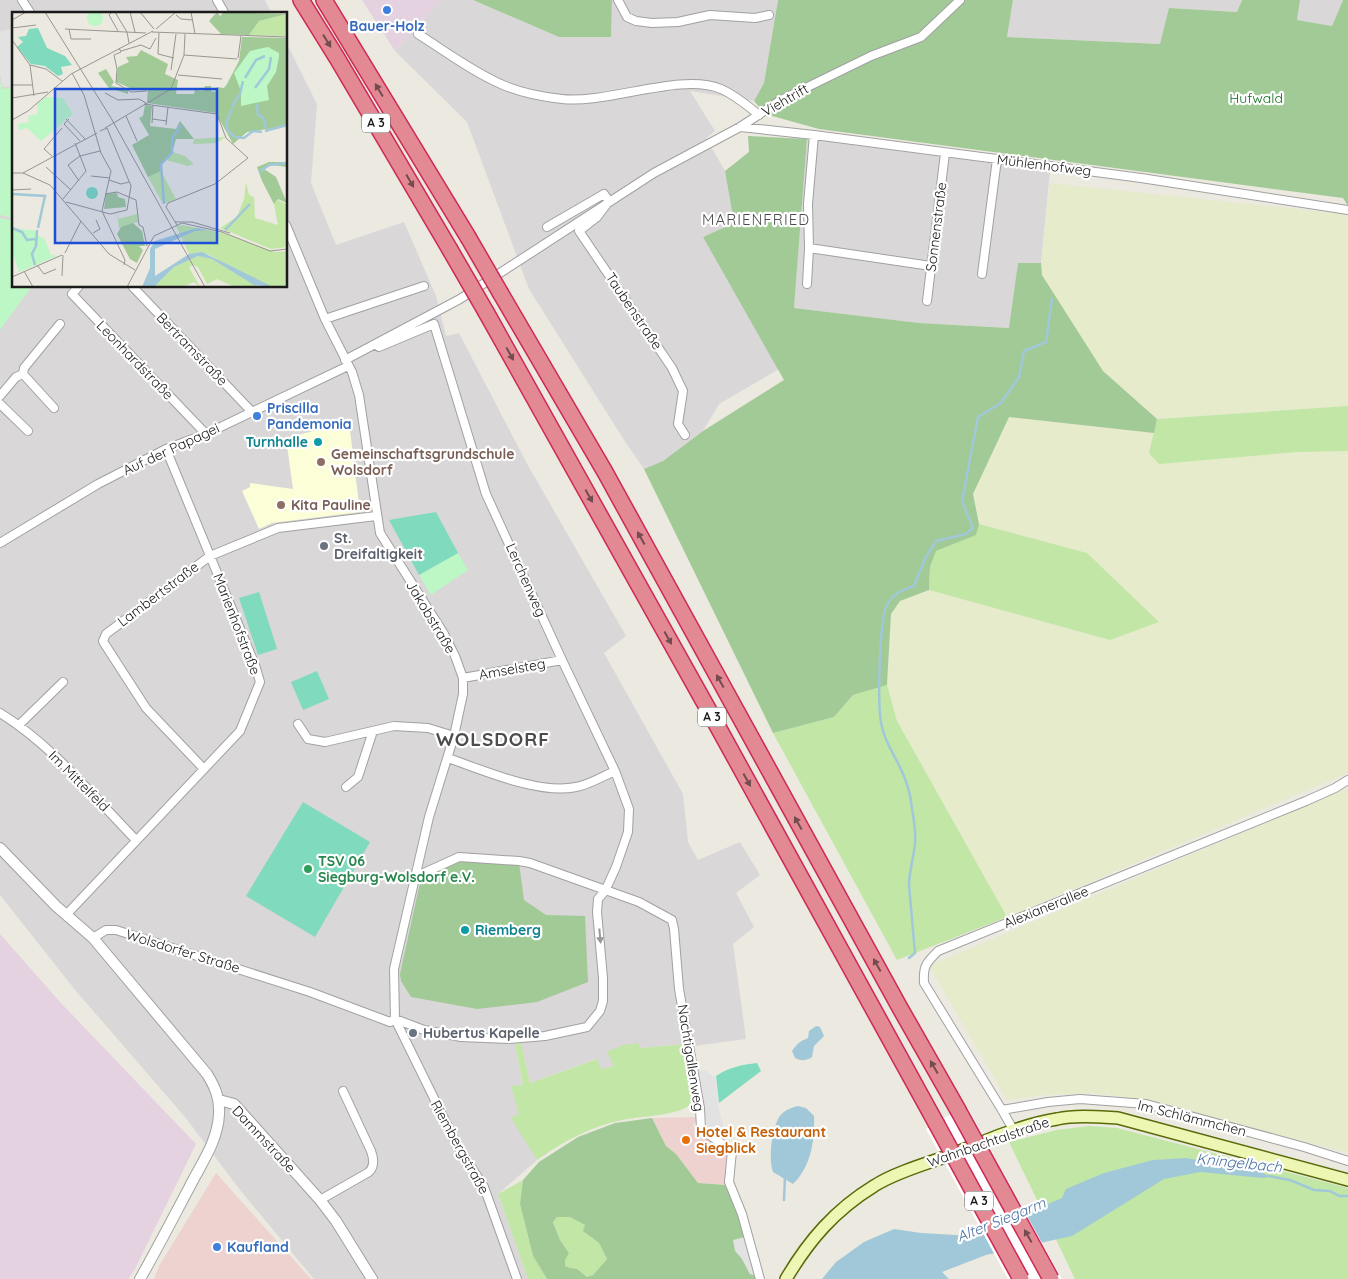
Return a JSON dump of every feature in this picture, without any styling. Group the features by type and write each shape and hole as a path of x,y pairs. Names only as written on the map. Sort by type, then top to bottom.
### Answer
{"highway":[{"name":"A 3","path":"301,0 486,312 708,709 1021,1279"},
{"name":"A 3","path":"324,0 468,237 605,472 1051,1279"}],"main road":[{"name":"Wahnbachtalstraße","path":"786,1279 809,1243 826,1224 849,1204 876,1185 1014,1131 1057,1118 1088,1116 1118,1118 1348,1180"}],"street":[{"path":"22,0 30,12"},
{"path":"217,0 223,12"},
{"path":"618,0 627,17 636,21 678,22 710,15 755,18 769,15"},
{"name":"Viehtrift","path":"460,299 512,267 608,201 654,173 740,127 781,100 871,56 921,37 960,0"},
{"path":"418,34 458,60 503,85 528,94 564,99 586,99 684,85 703,86 720,89 742,101 760,115"},
{"name":"Mühlenhofweg","path":"740,127 1141,178 1348,210"},
{"path":"807,284 809,248 808,204 814,135"},
{"name":"Sonnenstraße","path":"927,301 945,153"},
{"path":"982,274 997,160"},
{"name":"Viehtrift","path":"547,227 604,194 608,201"},
{"name":"Taubenstraße","path":"608,201 597,217 579,231 672,368 682,391 678,424 685,435"},
{"name":"Jakobstraße","path":"288,230 325,319 352,372 359,395 376,516 380,532 444,634 463,678 464,694 448,758 428,818 394,969 395,1019"},
{"path":"809,248 931,266"},
{"path":"325,319 424,286"},
{"name":"Leonhardstraße","path":"77,288 72,294 206,434"},
{"name":"Bertramstraße","path":"134,288 252,412"},
{"name":"Auf der Papagei","path":"0,543 98,484 166,449 206,434 252,412 346,363 460,299"},
{"path":"23,374 24,368 60,324"},
{"name":"Lerchenweg","path":"376,345 379,347 434,324 486,494 615,771 629,809 628,832 616,868 605,891"},
{"path":"0,396 16,377 23,374"},
{"path":"23,374 54,408"},
{"path":"0,404 28,431"},
{"name":"Marienhofstraße","path":"66,915 240,731 260,682 255,665 166,449"},
{"name":"Lambertstraße","path":"203,768 146,708 103,641 106,634 210,556 278,528 376,516"},
{"name":"Amselsteg","path":"463,678 562,660"},
{"path":"19,725 63,682"},
{"name":"Im Mittelfeld","path":"0,713 19,725 64,766 136,840"},
{"path":"298,724 308,739 325,742 394,726 428,728 454,736"},
{"path":"346,787 358,777 373,731"},
{"path":"448,758 547,789 576,787 615,771"},
{"name":"Alexianerallee","path":"1014,1131 924,983 923,970 928,961 938,951 1306,801 1348,780"},
{"path":"0,848 66,915 93,938"},
{"path":"414,876 459,857 519,861 530,863 605,891"},
{"name":"Wolsdorfer Straße","path":"93,938 106,930 116,930 291,986 390,1022 395,1019 424,1030 461,1037 518,1038 544,1036 587,1026 600,1011 603,1001 603,978 597,912 598,900 605,891"},
{"name":"Nachtigallenweg","path":"605,891 639,902 672,920 679,989 700,1108 701,1129 732,1151 729,1182 742,1214 760,1279"},
{"name":"Dammstraße","path":"93,938 207,1074 216,1088 219,1100 234,1104 320,1200 336,1221 372,1279"},
{"name":"Riembergstraße","path":"395,1019 457,1145 484,1187 517,1279"},
{"path":"320,1200 369,1172 373,1165 374,1159 371,1151 343,1091"},
{"name":"Im Schlämmchen","path":"1002,1110 1080,1099 1146,1104 1304,1147 1348,1161"},
{"path":"140,1279 210,1150 218,1126 219,1100"}],"shaded area":[{"path":"0,0 265,0 271,12 12,12 12,288 288,288 288,46 317,104 311,183 336,245 404,222 436,296 446,336 459,333 526,462 626,636 604,653 683,794 688,842 698,860 740,842 760,875 736,893 754,927 733,944 746,1039 694,1046 686,1044 639,1048 614,1066 601,1069 596,1059 530,1083 521,1043 515,1044 523,1086 520,1114 512,1118 537,1160 498,1194 528,1279 314,1279 240,1190 185,1117 76,991 0,895"},
{"path":"362,0 441,0 395,51"},
{"path":"441,0 473,0 559,37 611,37 612,0 778,0 764,83 754,101 690,91 715,131 706,138 725,171 734,223 703,237 779,369 719,404 703,431 663,461 644,469 529,289 467,122 395,51"},
{"path":"1013,0 1242,0 1237,12 1170,8 1160,44 1007,37"},
{"path":"1300,0 1343,0 1332,26 1297,20"},
{"path":"12,29 12,86 2,87 0,74 0,31"},
{"path":"807,139 1050,171 1041,263 1018,263 1010,328 919,323 794,308"},
{"path":"1050,183 1344,214 1348,219 1348,406 1157,419 1103,371 1042,275 1041,263"},
{"path":"1009,417 1154,433 1149,453 1348,450 1348,773 1007,917 897,721 887,685 891,614 900,601 929,590 1110,640 1159,622 1087,553 979,524 973,494"},
{"name":"Gemeinschaftsgrundschule Wolsdorf","path":"349,422 360,512 272,523 259,529 242,491 250,487 250,483 293,489 286,438"},
{"path":"1348,788 1348,1153 1144,1100 1092,1093 1046,1095 1007,1100 929,966"},
{"path":"0,934 60,1002 196,1144 135,1269 128,1279 0,1279"},
{"path":"707,1070 709,1074 715,1077 723,1125 722,1139 708,1131 698,1071"},
{"path":"698,1117 693,1126 729,1155 725,1185 698,1183 676,1154 666,1146 652,1118"},
{"path":"216,1173 311,1279 154,1279 159,1266"},
{"path":"745,1237 755,1275 750,1274 744,1261 735,1251 733,1240"}],"green space":[{"path":"473,0 612,0 611,37 559,37"},
{"name":"Hufwald","path":"778,0 1013,0 1007,37 1160,44 1169,8 1237,12 1242,0 1300,0 1297,20 1332,26 1343,0 1348,0 1348,206 1343,198 819,129 765,114 754,101 764,83"},
{"path":"0,81 2,89 12,87 12,218 0,215"},
{"path":"748,136 807,139 794,308 919,323 1009,328 1018,263 1041,263 1042,275 1103,371 1157,419 1154,433 1009,417 973,494 979,524 976,535 936,551 930,567 929,590 900,601 891,614 887,685 853,695 834,717 773,733 644,469 663,461 703,431 784,380 703,237 734,223 725,171 749,152"},
{"path":"0,218 12,221 12,288 31,288 0,330"},
{"path":"1348,406 1347,451 1297,452 1159,464 1149,453 1157,419"},
{"path":"436,512 458,553 419,575 389,520"},
{"path":"979,524 1087,553 1159,622 1110,640 929,590 930,567 936,551 975,535"},
{"path":"458,553 468,570 431,595 419,575"},
{"path":"259,592 277,649 258,655 239,598"},
{"path":"317,671 329,699 303,710 291,682"},
{"path":"887,685 897,721 1007,917 897,960 773,733 834,717 853,695"},
{"name":"TSV 06 Siegburg-Wolsdorf e.V.","path":"303,802 370,842 315,937 246,896"},
{"path":"459,862 519,863 524,900 546,915 585,916 588,982 537,1002 477,1009 411,997 401,981 400,974 421,878"},
{"path":"521,1043 530,1083 597,1059 601,1069 614,1066 607,1052 623,1045 638,1043 640,1048 686,1044 692,1075 693,1099 690,1104 680,1110 621,1120 596,1128 572,1138 537,1160 511,1118 519,1114 511,1086 523,1085 515,1044"},
{"path":"757,1063 761,1071 719,1103 716,1076 731,1068"},
{"path":"652,1118 666,1146 676,1154 698,1183 725,1185 739,1215 745,1237 740,1255 750,1274 755,1275 755,1279 547,1279 533,1256 520,1204 523,1180 539,1162 578,1137 615,1123","holes":["557,1217 570,1217 585,1225 583,1231 599,1243 607,1259 593,1275 587,1277 577,1269 565,1266 565,1260 569,1253 560,1240 553,1222"]},
{"path":"1089,1126 1117,1128 1348,1188 1348,1279 1075,1279 1009,1142 1057,1130"},
{"path":"523,1180 520,1204 533,1256 547,1279 528,1279 498,1194"},
{"path":"557,1217 570,1217 585,1225 592,1238 599,1243 607,1259 593,1275 587,1277 565,1266 565,1260 569,1253 560,1240 553,1221"}],"water":[{"path":"816,1026 820,1027 824,1036 814,1046 812,1057 804,1060 795,1058 792,1051 799,1043 808,1038 809,1031"},
{"path":"798,1106 806,1108 814,1116 814,1134 808,1161 804,1170 793,1184 773,1172 771,1153 772,1138 778,1119 786,1110"},
{"path":"1186,1158 1262,1172 1269,1177 1200,1172 1164,1179 1072,1236 986,1255 942,1272 949,1279 822,1279 836,1262 864,1242 894,1229 921,1233 973,1236 1062,1198 1066,1189 1104,1173 1153,1160"}],"pier":[{"path":"966,1105 1062,1279 1008,1279 926,1129"}],"waterway":[{"path":"909,958 915,953 909,885 915,831 908,786 886,741 880,717 880,665 884,614 887,605 895,595 914,586 926,557 936,541 966,534 973,528 962,501 978,417 1001,403 1019,377 1024,351 1046,342 1052,299"},
{"path":"784,1200 785,1176"},
{"name":"Kningelbach","path":"1268,1176 1290,1180 1314,1190 1330,1191 1339,1196 1348,1196"}],"place":[{"name":"Bauer-Holz","path":"387,10"},
{"name":"Priscilla Pandemonia","path":"257,416"},
{"name":"Turnhalle","path":"318,442"},
{"name":"Gemeinschaftsgrundschule Wolsdorf","path":"321,462"},
{"name":"Kita Pauline","path":"281,505"},
{"name":"St. Dreifaltigkeit","path":"324,546"},
{"name":"TSV 06 Siegburg-Wolsdorf e.V.","path":"308,869"},
{"name":"Riemberg","path":"465,930"},
{"name":"Hubertus Kapelle","path":"413,1033"},
{"name":"Hotel & Restaurant Siegblick","path":"686,1140"},
{"name":"Kaufland","path":"217,1247"}],"district":[{"name":"MARIENFRIED","path":"756,220"},
{"name":"WOLSDORF","path":"493,739"}],"water label":[{"name":"Alter Siegarm","path":"1001,1220"}]}
